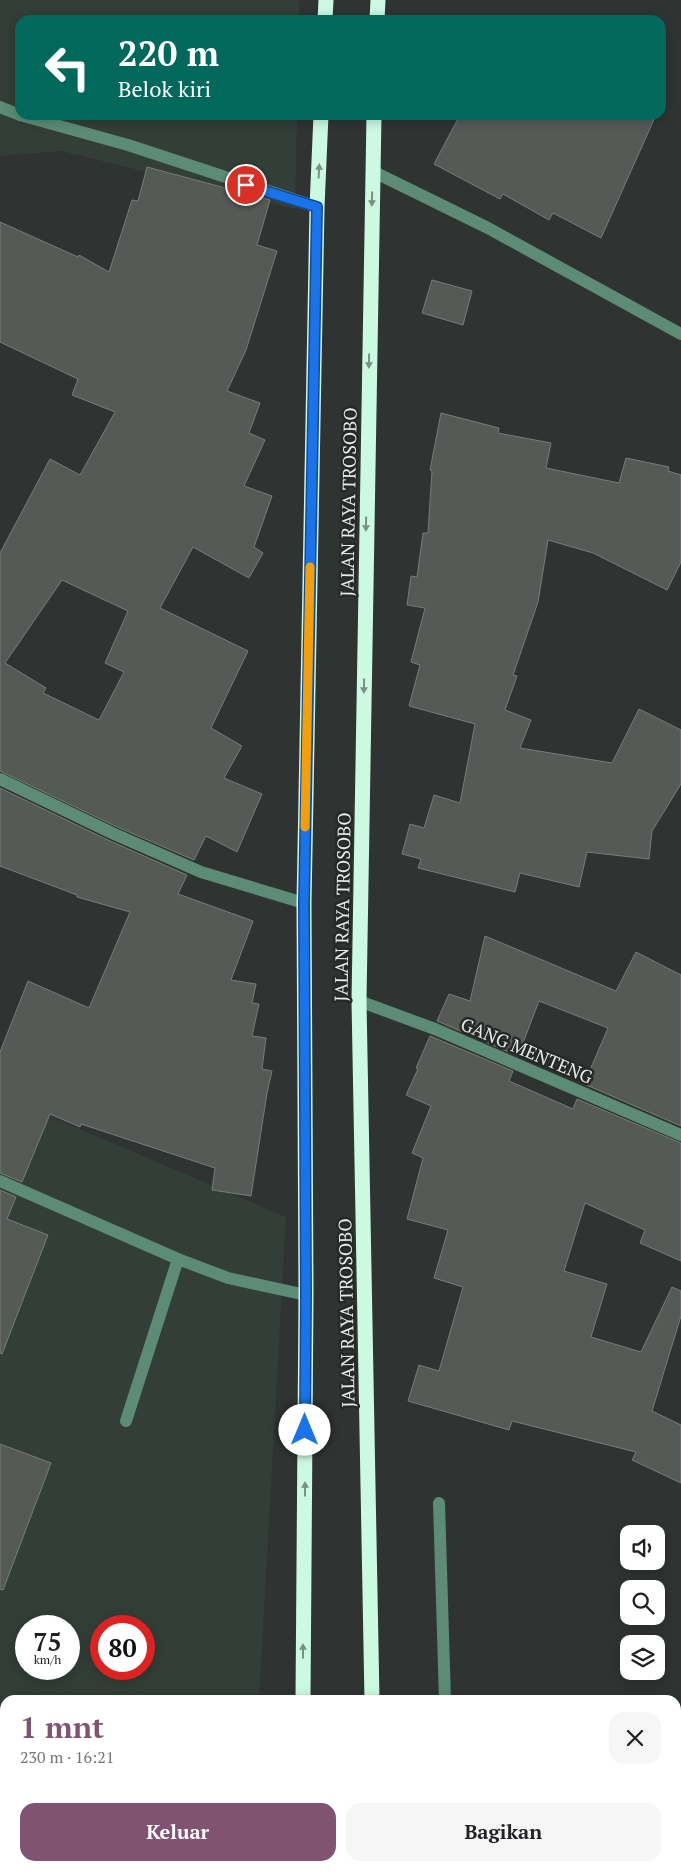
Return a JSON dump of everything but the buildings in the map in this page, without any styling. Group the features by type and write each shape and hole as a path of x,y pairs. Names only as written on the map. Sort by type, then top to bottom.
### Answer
{"highway":[{"path":"325,15 326,0"},
{"path":"377,15 378,0"},
{"name":"JALAN RAYA TROSOBO","path":"303,1695 306,1295 304,903 317,207 321,120"},
{"name":"JALAN RAYA TROSOBO","path":"372,1695 359,1001 374,120"}],"street":[{"path":"0,107 15,113"},
{"path":"38,120 128,145 317,207"},
{"path":"372,171 488,228 681,334"},
{"path":"0,779 112,833 201,872 304,903"},
{"name":"GANG MENTENG","path":"359,1001 435,1029 681,1135"},
{"path":"0,1181 178,1259 228,1278 306,1295"},
{"path":"126,1421 178,1259"},
{"path":"439,1503 445,1695"}],"shaded area":[{"path":"0,0 299,0 299,15 15,15 15,120 297,120 295,209 61,151 0,156"},
{"path":"0,1095 286,1217 259,1695 0,1695"}],"slow traffic":[{"path":"305,827 310,567"}],"route":[{"path":"246,185 317,207 304,903 305,1430"}]}
